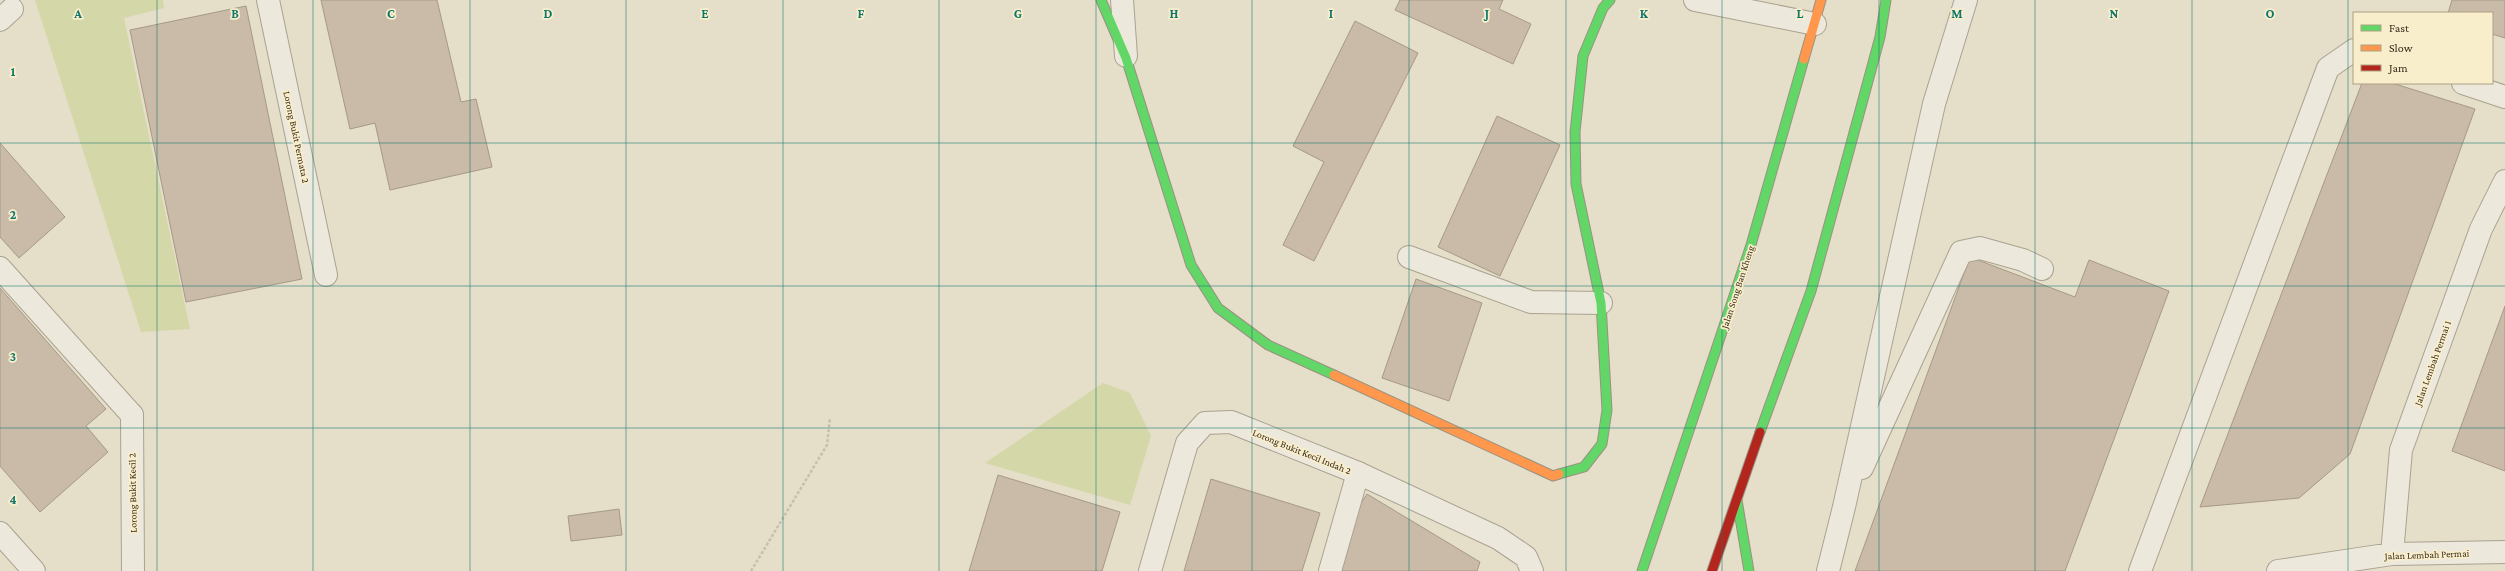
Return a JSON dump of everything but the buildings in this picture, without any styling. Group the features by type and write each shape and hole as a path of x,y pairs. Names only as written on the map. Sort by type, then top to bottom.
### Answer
{"main road":[{"path":"1101,0 1126,58 1191,265 1218,308 1268,345 1553,476 1584,467 1602,444 1607,410 1601,303 1576,184 1575,132 1583,56 1603,8 1610,0"},
{"name":"Jalan Song Ban Kheng","path":"1642,571 1752,245 1821,0"},
{"path":"1712,571 1736,497 1811,291 1880,37 1886,0"},
{"path":"1736,497 1749,571"}],"street":[{"name":"Lorong Bukit Permata 2","path":"268,0 326,275"},
{"path":"1122,0 1126,58"},
{"path":"1695,0 1815,24"},
{"path":"1828,571 1844,507 1934,104 1966,0"},
{"path":"2140,571 2328,68 2353,51"},
{"path":"2466,84 2505,97"},
{"name":"Jalan Lembah Permai 1","path":"2392,554 2401,450 2481,229 2505,181"},
{"path":"1844,507 1961,252 1980,248 2023,260 2042,268"},
{"path":"1409,257 1531,302 1601,303"},
{"name":"Lorong Bukit Kecil 2","path":"0,268 132,416 133,571"},
{"name":"Lorong Bukit Kecil Indah 2","path":"1150,571 1187,443 1205,423 1231,422 1358,473 1498,538 1526,557 1532,571"},
{"path":"1330,571 1358,473"},
{"path":"0,533 34,571"},
{"name":"Jalan Lembah Permai","path":"2278,571 2392,554 2505,552"}],"path":[{"path":"750,571 827,445 830,418"}],"green space":[{"path":"35,0 163,0 164,8 124,18 190,329 141,332"},
{"path":"1103,383 1130,393 1151,436 1130,505 985,463"}],"traffic: fast":[{"path":"1101,0 1126,58 1191,265 1218,308 1268,345 1334,375"},
{"path":"1559,474 1584,467 1602,444 1607,410 1601,303 1576,184 1575,132 1583,56 1603,8 1610,0"},
{"path":"1760,432 1811,291 1880,37 1886,0"},
{"path":"1642,571 1751,245 1804,59"},
{"path":"1737,500 1749,571"}],"traffic: slow":[{"path":"1804,59 1821,0"},
{"path":"1334,375 1553,476 1559,474"}],"traffic: jam":[{"path":"1712,571 1760,432"}]}
